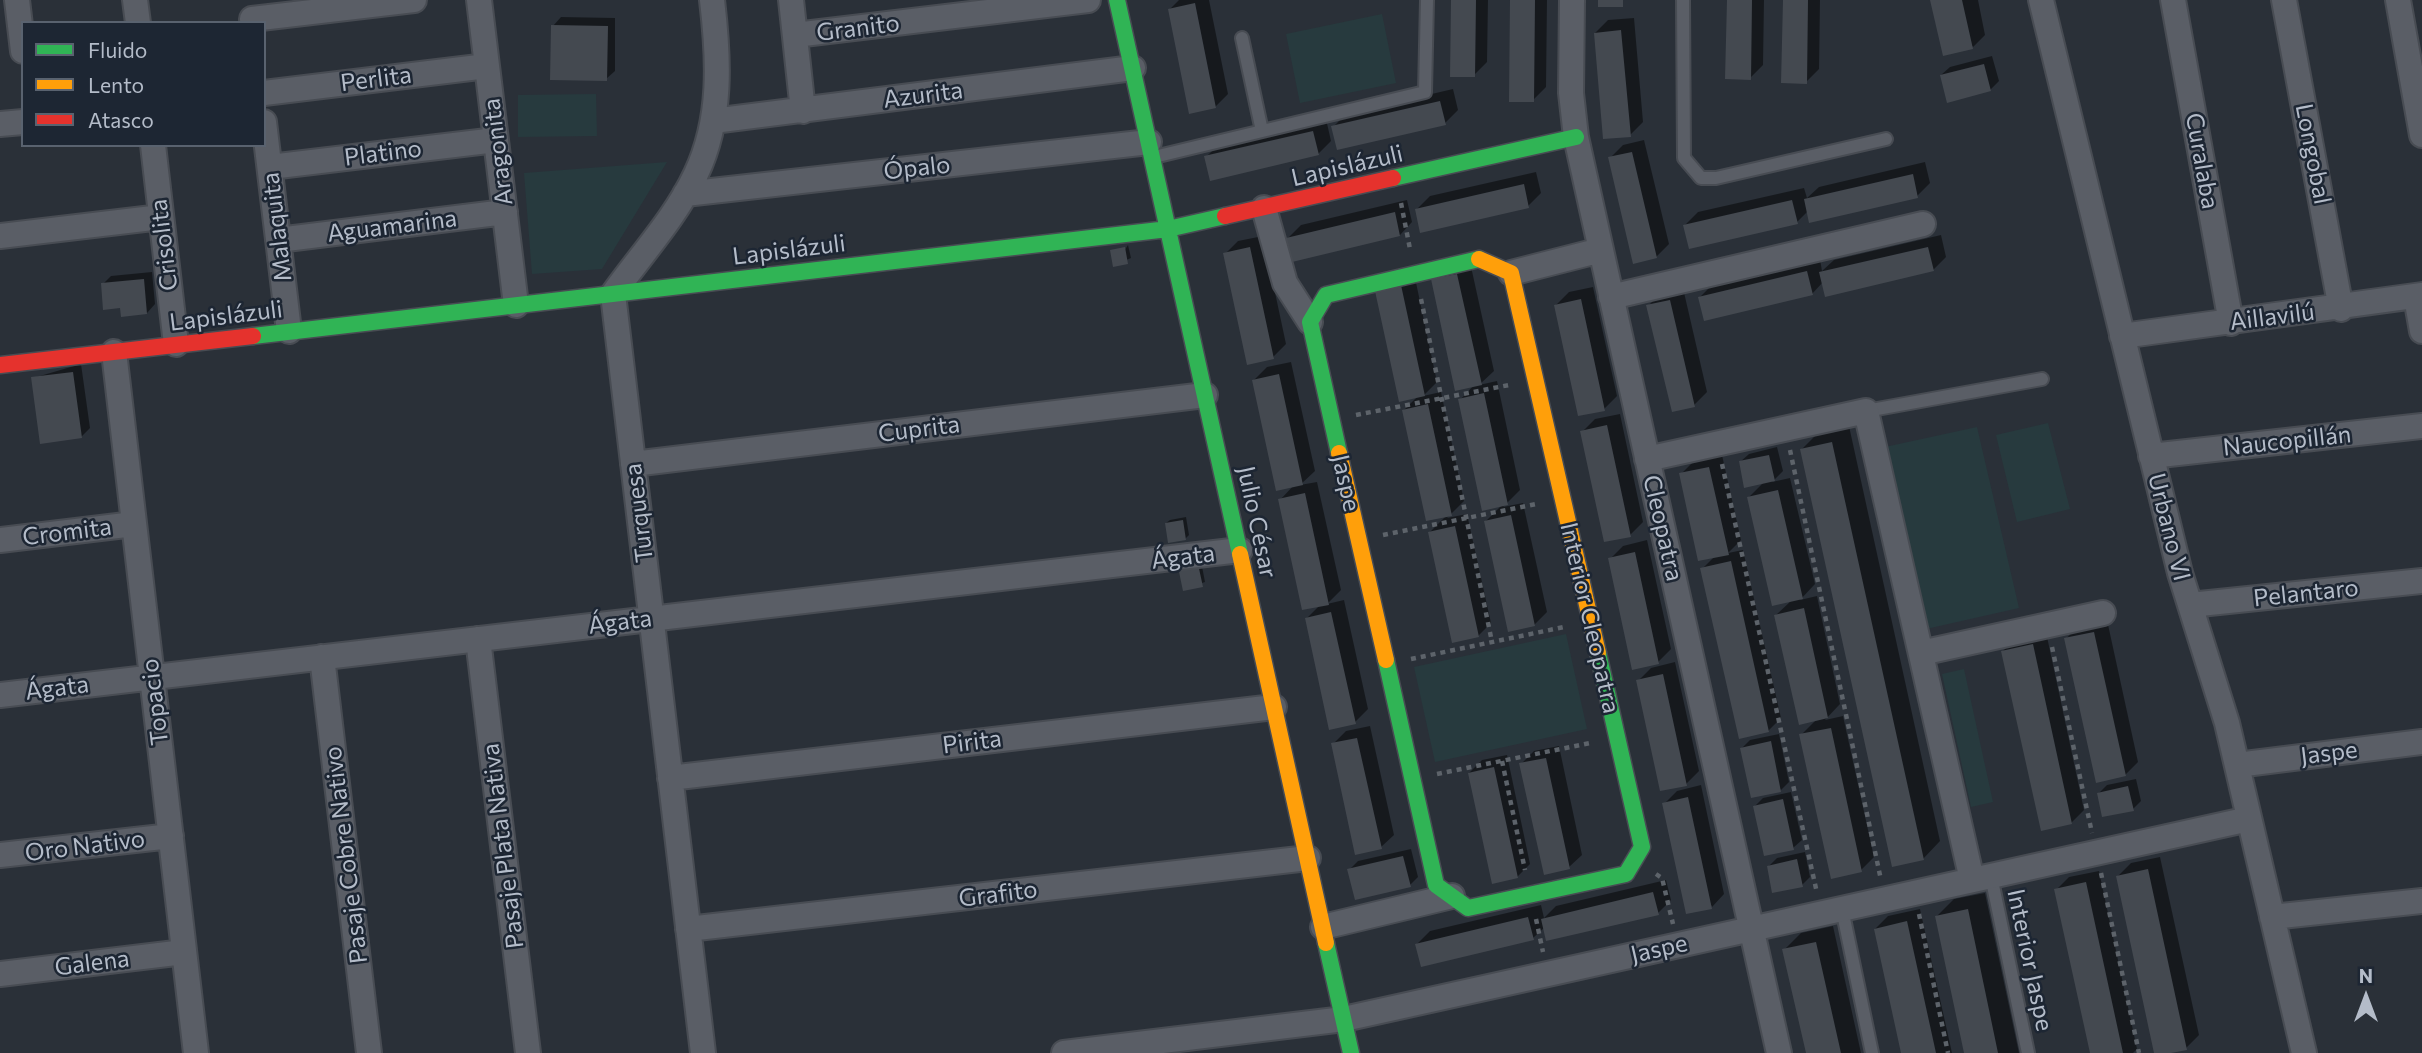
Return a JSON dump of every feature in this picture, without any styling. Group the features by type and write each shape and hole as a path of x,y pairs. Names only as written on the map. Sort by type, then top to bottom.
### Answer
{"street":[{"path":"17,0 21,34"},
{"path":"135,0 138,21"},
{"path":"252,14 414,0"},
{"name":"Aragonita","path":"479,0 516,305"},
{"path":"613,293 685,194 703,157 713,121 717,59 712,0"},
{"path":"791,0 803,111"},
{"name":"Granito","path":"795,35 1088,0"},
{"name":"Julio César","path":"1117,0 1351,1053"},
{"name":"Cleopatra","path":"1572,0 1571,93 1576,137 1779,1053"},
{"name":"Urbano VI","path":"2041,0 2151,456 2190,605 2220,699 2237,765 2304,1053"},
{"name":"Curalaba","path":"2173,0 2231,323"},
{"name":"Longobal","path":"2284,0 2341,309"},
{"path":"2398,0 2422,135"},
{"name":"Perlita","path":"266,93 487,66"},
{"name":"Azurita","path":"713,121 1133,68"},
{"path":"0,124 21,122"},
{"name":"Malaquita","path":"266,137 289,331"},
{"name":"Lapislázuli","path":"0,365 1168,229 1576,137"},
{"name":"Platino","path":"270,167 496,140"},
{"name":"Crisolita","path":"153,147 176,344"},
{"name":"Ópalo","path":"685,194 1151,149"},
{"path":"1264,208 1285,283 1310,322 1326,295 1479,259 1511,273 1601,250"},
{"name":"Aguamarina","path":"278,240 505,212"},
{"path":"0,236 161,217"},
{"path":"1611,296 1923,224"},
{"name":"Interior Cleopatra","path":"1511,273 1642,847 1635,859"},
{"name":"Turquesa","path":"613,293 703,1053"},
{"path":"2419,296 2422,331"},
{"name":"Aillavilú","path":"2122,336 2341,309 2419,296"},
{"name":"Jaspe","path":"1310,322 1436,885 1452,896"},
{"name":"Topacio","path":"114,352 196,1053"},
{"name":"Cuprita","path":"633,464 1205,395"},
{"path":"1647,458 1866,411 1921,653 1982,878"},
{"name":"Naucopillán","path":"2151,456 2422,426"},
{"name":"Cromita","path":"0,540 134,524"},
{"name":"Ágata","path":"0,695 1240,550"},
{"name":"Pelantaro","path":"2190,605 2422,581"},
{"path":"1921,653 2103,613"},
{"name":"Pasaje Plata Nativa","path":"478,639 527,1053"},
{"name":"Pasaje Cobre Nativo","path":"323,657 369,1053"},
{"name":"Pirita","path":"670,778 1274,707"},
{"name":"Jaspe","path":"2237,765 2422,742"},
{"name":"Jaspe","path":"1064,1053 1344,1019 2249,819"},
{"name":"Oro Nativo","path":"0,856 171,836"},
{"name":"Grafito","path":"688,929 1308,858"},
{"path":"1323,927 1452,896 1468,908 1626,874 1635,859"},
{"path":"2272,917 2422,901"},
{"name":"Galena","path":"0,974 184,952"}],"lane":[{"path":"1151,149 1262,131 1425,92 1427,0"},
{"path":"1683,0 1684,158 1701,178 1716,178 1886,139"},
{"path":"1242,38 1262,131"},
{"path":"1866,411 2042,379"},
{"name":"Interior Jaspe","path":"1982,878 2028,1053"},
{"path":"1832,911 1872,1053"}],"path":[{"path":"1395,178 1492,642"},
{"path":"1331,420 1535,379"},
{"path":"1785,428 1885,900"},
{"path":"1717,443 1832,911"},
{"path":"1358,540 1562,499"},
{"path":"1386,664 1590,622"},
{"path":"1412,780 1617,737"},
{"path":"1635,859 1662,878 1677,945"},
{"path":"1915,893 1948,1053"}],"green space":[{"path":"1382,14 1396,83 1300,103 1286,34"},
{"path":"596,94 597,136 518,137 518,95"},
{"path":"667,162 602,269 532,274 524,173"},
{"path":"2048,423 2070,509 2017,522 1996,435"},
{"path":"1977,427 2019,608 1926,629 1885,447"},
{"path":"1566,634 1587,729 1435,762 1414,667"},
{"path":"1964,669 1993,802 1971,807 1942,674"}],"building":[{"path":"1451,0 1476,0 1475,77 1450,77"},
{"path":"1510,0 1535,0 1534,102 1509,102"},
{"path":"1598,0 1623,0 1623,7 1598,7"},
{"path":"1727,0 1752,0 1751,80 1725,79"},
{"path":"1783,0 1808,0 1807,84 1781,83"},
{"path":"1930,0 1962,0 1973,49 1943,56"},
{"path":"1195,3 1216,108 1189,114 1168,9"},
{"path":"551,25 608,26 607,81 550,80"},
{"path":"1621,30 1631,137 1603,139 1594,33"},
{"path":"1984,64 1991,91 1947,103 1940,75"},
{"path":"1440,101 1446,125 1337,150 1331,126"},
{"path":"1313,131 1319,155 1210,181 1204,156"},
{"path":"1632,152 1657,258 1633,264 1608,157"},
{"path":"1913,174 1918,198 1809,223 1804,199"},
{"path":"1524,184 1529,208 1420,233 1415,209"},
{"path":"1792,200 1798,224 1689,249 1683,225"},
{"path":"1395,212 1400,236 1292,262 1286,238"},
{"path":"1125,247 1128,264 1113,267 1110,250"},
{"path":"1250,247 1274,359 1247,365 1223,253"},
{"path":"1928,247 1934,271 1825,297 1819,272"},
{"path":"1807,271 1813,295 1704,321 1698,297"},
{"path":"1457,274 1482,385 1455,391 1431,279"},
{"path":"144,279 147,314 121,317 120,308 103,310 101,283"},
{"path":"1401,285 1425,396 1399,402 1375,291"},
{"path":"1581,299 1605,411 1578,416 1554,305"},
{"path":"1670,300 1695,407 1672,412 1646,305"},
{"path":"73,372 82,438 40,444 31,377"},
{"path":"1279,374 1303,485 1276,491 1252,380"},
{"path":"1484,393 1508,505 1482,511 1458,399"},
{"path":"1428,404 1452,516 1426,521 1402,410"},
{"path":"1607,425 1631,537 1604,542 1580,431"},
{"path":"1832,442 1924,860 1892,867 1800,449"},
{"path":"1769,455 1775,481 1744,488 1739,461"},
{"path":"1709,467 1729,555 1698,561 1679,473"},
{"path":"1778,490 1803,599 1772,606 1747,497"},
{"path":"1305,493 1329,605 1302,610 1278,499"},
{"path":"1511,515 1535,626 1508,632 1484,521"},
{"path":"1183,520 1186,540 1168,543 1165,523"},
{"path":"1455,526 1479,637 1452,643 1428,532"},
{"path":"1635,552 1659,664 1632,670 1608,558"},
{"path":"1731,561 1769,732 1739,739 1700,568"},
{"path":"1198,564 1203,587 1183,591 1178,567"},
{"path":"1804,608 1828,718 1799,725 1774,615"},
{"path":"1331,612 1356,724 1329,730 1305,618"},
{"path":"2094,632 2126,776 2096,783 2064,638"},
{"path":"2033,644 2072,824 2041,831 2001,651"},
{"path":"1663,674 1687,786 1660,791 1636,680"},
{"path":"1831,728 1862,872 1831,879 1799,734"},
{"path":"1357,738 1382,849 1355,855 1331,743"},
{"path":"1771,741 1781,792 1751,798 1740,748"},
{"path":"1546,758 1570,869 1544,875 1519,763"},
{"path":"1494,767 1518,878 1492,884 1468,773"},
{"path":"2128,786 2134,811 2102,817 2097,793"},
{"path":"1688,797 1712,909 1686,914 1662,803"},
{"path":"1783,799 1794,850 1764,856 1753,806"},
{"path":"1403,856 1411,887 1355,900 1347,869"},
{"path":"1797,859 1803,887 1772,893 1767,866"},
{"path":"2148,869 2187,1050 2171,1053 2154,1053 2116,876"},
{"path":"2086,882 2123,1053 2090,1053 2054,889"},
{"path":"1653,892 1659,915 1546,941 1541,919"},
{"path":"1968,909 1998,1053 1964,1053 1935,916"},
{"path":"1528,917 1534,940 1421,967 1415,944"},
{"path":"1907,921 1936,1053 1901,1053 1874,929"},
{"path":"1816,942 1841,1053 1806,1053 1782,949"}],"traffic: fast":[{"path":"1117,0 1240,554"},
{"path":"1393,178 1576,137"},
{"path":"253,336 1168,229 1225,216"},
{"path":"1339,453 1310,322 1326,295 1479,259"},
{"path":"1386,660 1436,885 1468,908 1626,874 1642,847 1598,653"},
{"path":"1326,943 1351,1053"}],"traffic: slow":[{"path":"1479,259 1511,273 1598,653"},
{"path":"1339,453 1386,660"},
{"path":"1240,554 1326,943"}],"traffic: jam":[{"path":"1225,216 1393,178"},
{"path":"0,365 253,336"}]}
